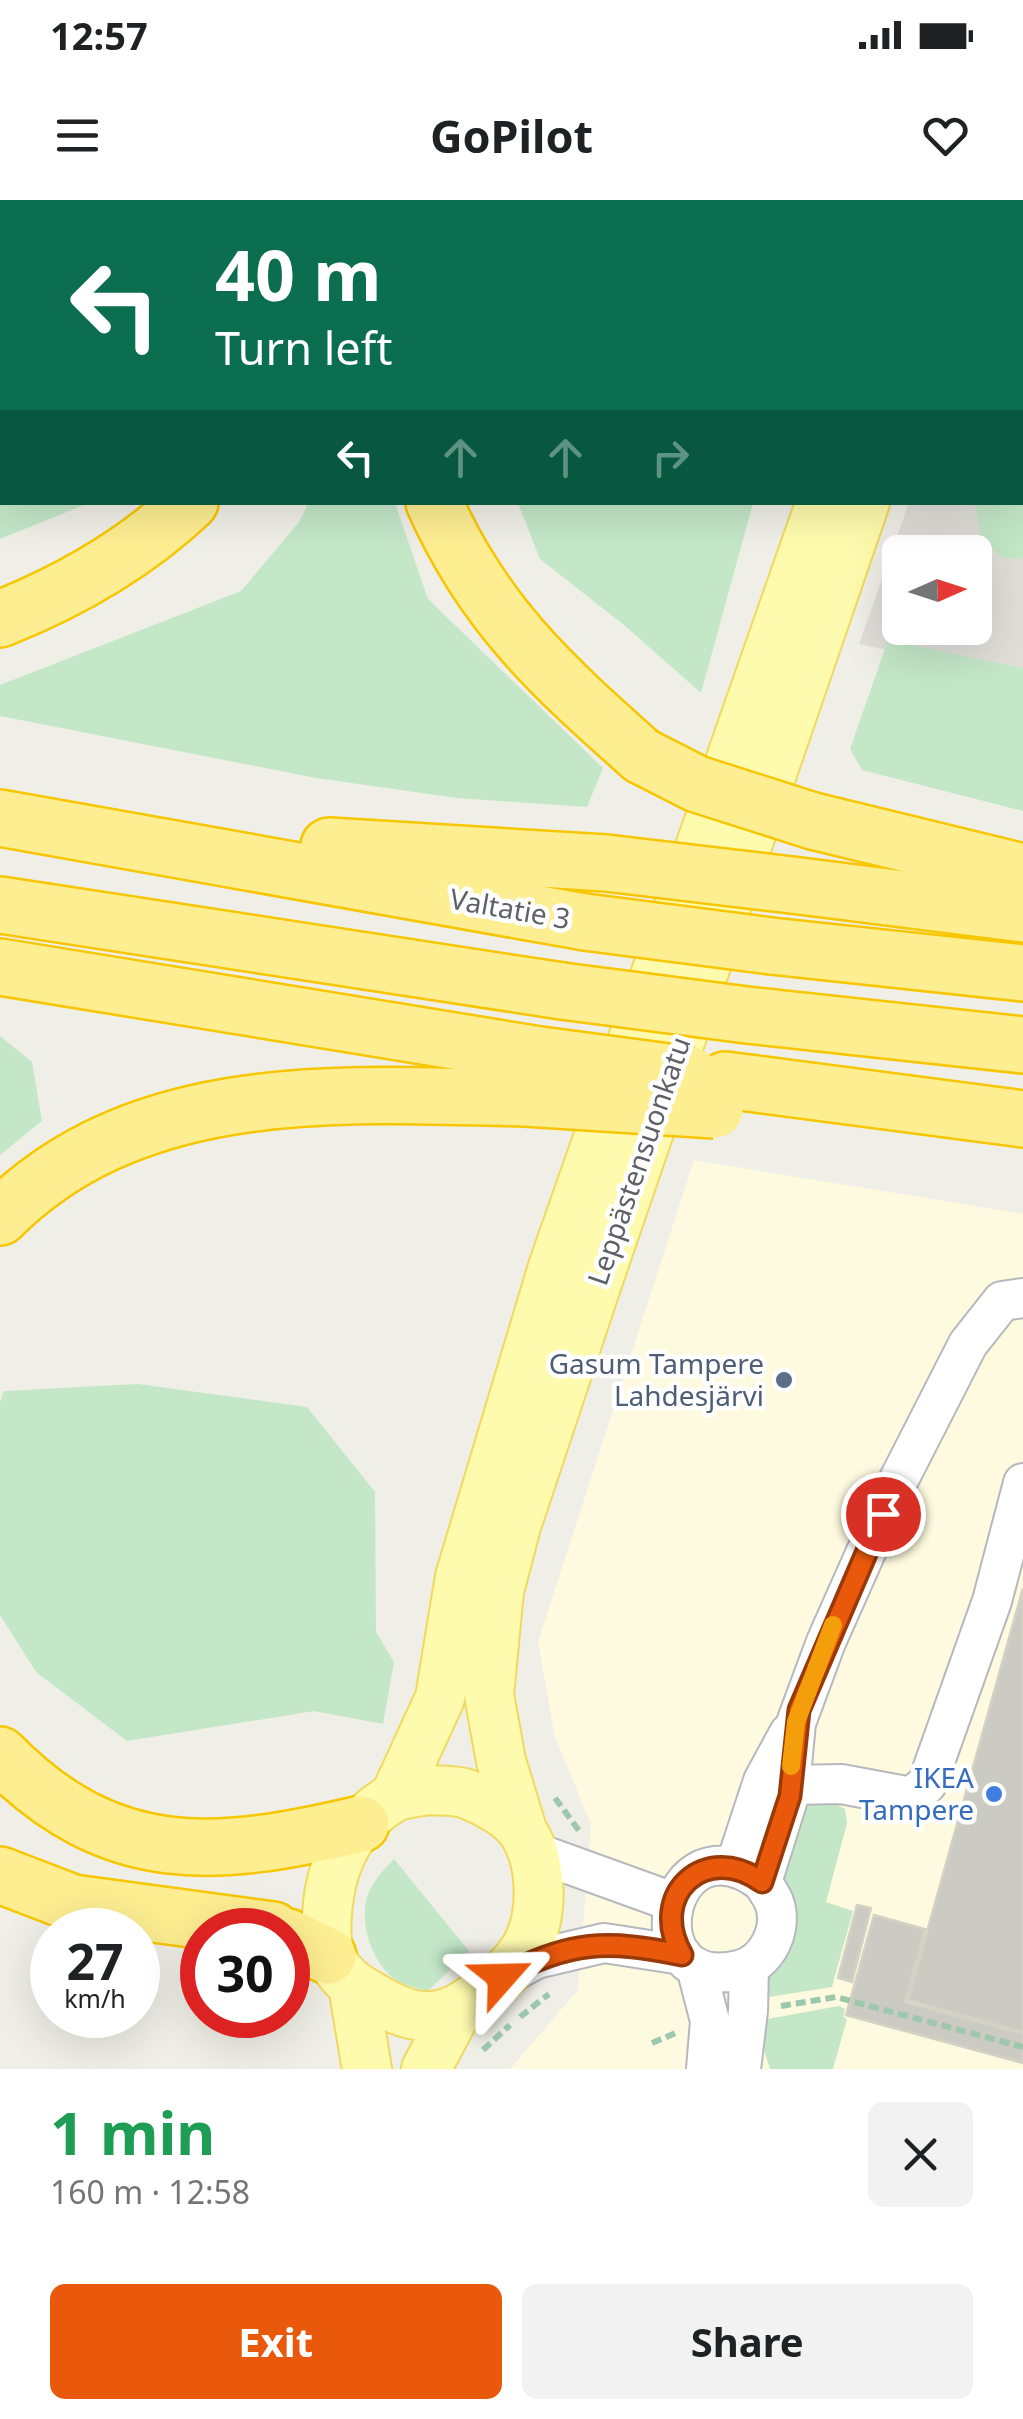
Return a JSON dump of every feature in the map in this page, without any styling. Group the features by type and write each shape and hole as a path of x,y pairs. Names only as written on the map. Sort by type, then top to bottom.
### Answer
{"highway":[{"path":"0,619 58,596 168,524 187,505"},
{"path":"435,505 463,563 496,613 563,685 642,756 696,784 813,821 1023,872"},
{"name":"Valtatie 3","path":"0,818 586,922 1023,973"},
{"path":"72,830 606,863 1023,914"},
{"path":"0,906 562,991 1023,1045"},
{"path":"0,967 533,1076 1023,1118"},
{"path":"0,1216 29,1188 113,1140 154,1122 282,1098 368,1094 533,1076"},
{"path":"0,1755 38,1792 81,1819 117,1836 154,1844 236,1848 284,1842 378,1810"},
{"path":"0,1875 74,1902 180,1917"}],"main road":[{"name":"Leppästensuonkatu","path":"378,1810 440,1698 460,1577 552,1267 820,505"},
{"name":"Leppästensuonkatu","path":"527,1840 501,1762 489,1695 499,1591 516,1526 597,1284 864,505"},
{"path":"367,2069 323,1960 330,1888 340,1852 378,1810 430,1790 464,1792 489,1803 527,1840 538,1880 537,1917 526,1947 502,1977 457,2011 426,2069"},
{"path":"323,1960 393,2009 426,2016 457,2011"}],"street":[{"path":"502,1977 536,1959 604,1943 689,1961 722,1974 748,1968 767,1951 777,1928 774,1903 747,1874 740,1854 763,1781 796,1722 826,1642 894,1489 968,1344 1002,1301 1023,1298"},
{"path":"790,1785 841,1784 911,1797 926,1784 992,1601 1023,1482"},
{"path":"747,1874 790,1796 796,1722"},
{"path":"527,1840 672,1902"},
{"path":"706,2069 710,2021 689,1961 673,1939 669,1920 672,1902 686,1881 707,1868 747,1874"},
{"path":"741,2069 748,1968"}],"path":[{"path":"548,1783 584,1835"},
{"path":"476,2058 494,2038 554,1990"},
{"path":"748,2010 836,1998 1023,2047"},
{"path":"652,2043 710,2021"}],"shaded area":[{"path":"908,505 1023,505 1023,678 859,644 882,579 882,645 992,645 992,535 898,535"},
{"path":"694,1160 1023,1214 1023,2069 510,2069 578,1990 591,1824 555,1737 538,1642"}],"green space":[{"path":"0,505 84,505 0,539"},
{"path":"308,505 396,505 428,599 603,768 587,807 457,798 316,778 0,716 0,685 241,591 299,522"},
{"path":"519,505 752,505 701,693 624,625 540,559"},
{"path":"975,505 1023,505 1023,559 1003,558 992,548 992,535 980,535"},
{"path":"886,645 912,645 1023,668 1023,811 862,770 850,749"},
{"path":"0,1036 32,1062 42,1121 0,1155"},
{"path":"138,1384 307,1407 375,1492 376,1632 394,1662 383,1724 314,1711 127,1741 36,1672 0,1615 0,1402 4,1391"},
{"path":"830,1801 845,1809 847,1823 826,1902 853,1911 832,1987 763,1998 762,1984 783,1964 796,1935 795,1908 781,1873 800,1810 812,1802"},
{"path":"394,1859 469,1951 428,1991 389,1974 370,1944 365,1920 367,1897"},
{"path":"839,2006 845,2009 843,2017 847,2019 833,2069 770,2069 762,2044 762,2020"}],"building":[{"name":"IKEA Tampere","path":"1023,1588 1023,2032 908,2000"},
{"path":"857,1905 871,1908 852,1982 838,1978"},
{"path":"874,1915 925,1929 905,2002 1023,2034 1023,2063 846,2015"}],"slow traffic":[{"path":"791,1766 799,1710 833,1625"}],"place":[{"name":"Gasum Tampere Lahdesjärvi","path":"784,1380"},
{"name":"IKEA Tampere","path":"994,1794"}],"route":[{"path":"502,1977 536,1959 604,1943 682,1955 669,1920 672,1902 686,1881 707,1868 732,1866 762,1882 790,1796 799,1710 883,1514"}]}
